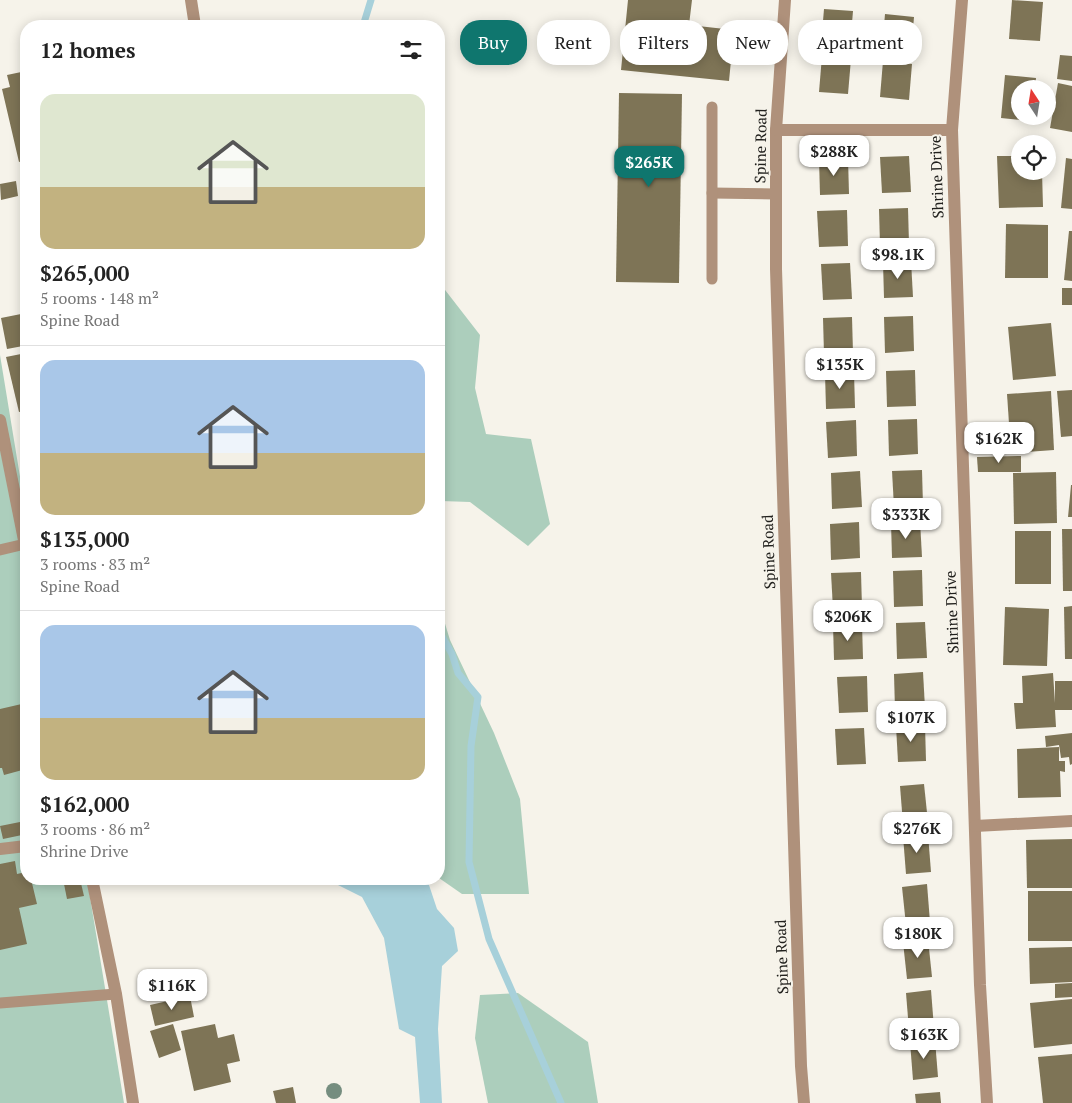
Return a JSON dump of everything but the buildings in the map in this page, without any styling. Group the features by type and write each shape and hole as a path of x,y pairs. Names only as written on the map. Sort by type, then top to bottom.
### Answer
{"street":[{"path":"191,0 194,20"},
{"name":"Spine Road","path":"785,0 776,130 776,270 804,1103"},
{"name":"Shrine Drive","path":"962,0 952,130 980,985 987,1103"},
{"path":"776,130 952,130"},
{"path":"0,420 20,518"},
{"path":"975,826 1072,821"},
{"path":"0,849 20,847"},
{"path":"93,885 116,994 134,1103"}],"lane":[{"path":"712,107 712,279"},
{"path":"712,193 776,194"},
{"path":"0,550 20,548"},
{"path":"0,1003 116,994"}],"green space":[{"path":"445,290 480,335 475,388 486,434 531,439 550,524 528,546 470,502 445,501"},
{"path":"0,355 20,477 20,885 88,885 124,1103 0,1103"},
{"path":"445,624 450,640 494,733 520,799 529,894 462,894 445,882"},
{"path":"518,993 588,1042 598,1103 488,1103 475,1038 480,995"}],"water":[{"path":"338,885 429,885 437,909 454,928 458,951 442,966 438,1029 442,1103 420,1103 415,1037 399,1029 384,938 362,897"}],"waterway":[{"path":"365,20 371,0"},
{"path":"445,642 452,654 458,673 478,697 471,746 469,862 489,939 561,1103"}]}
